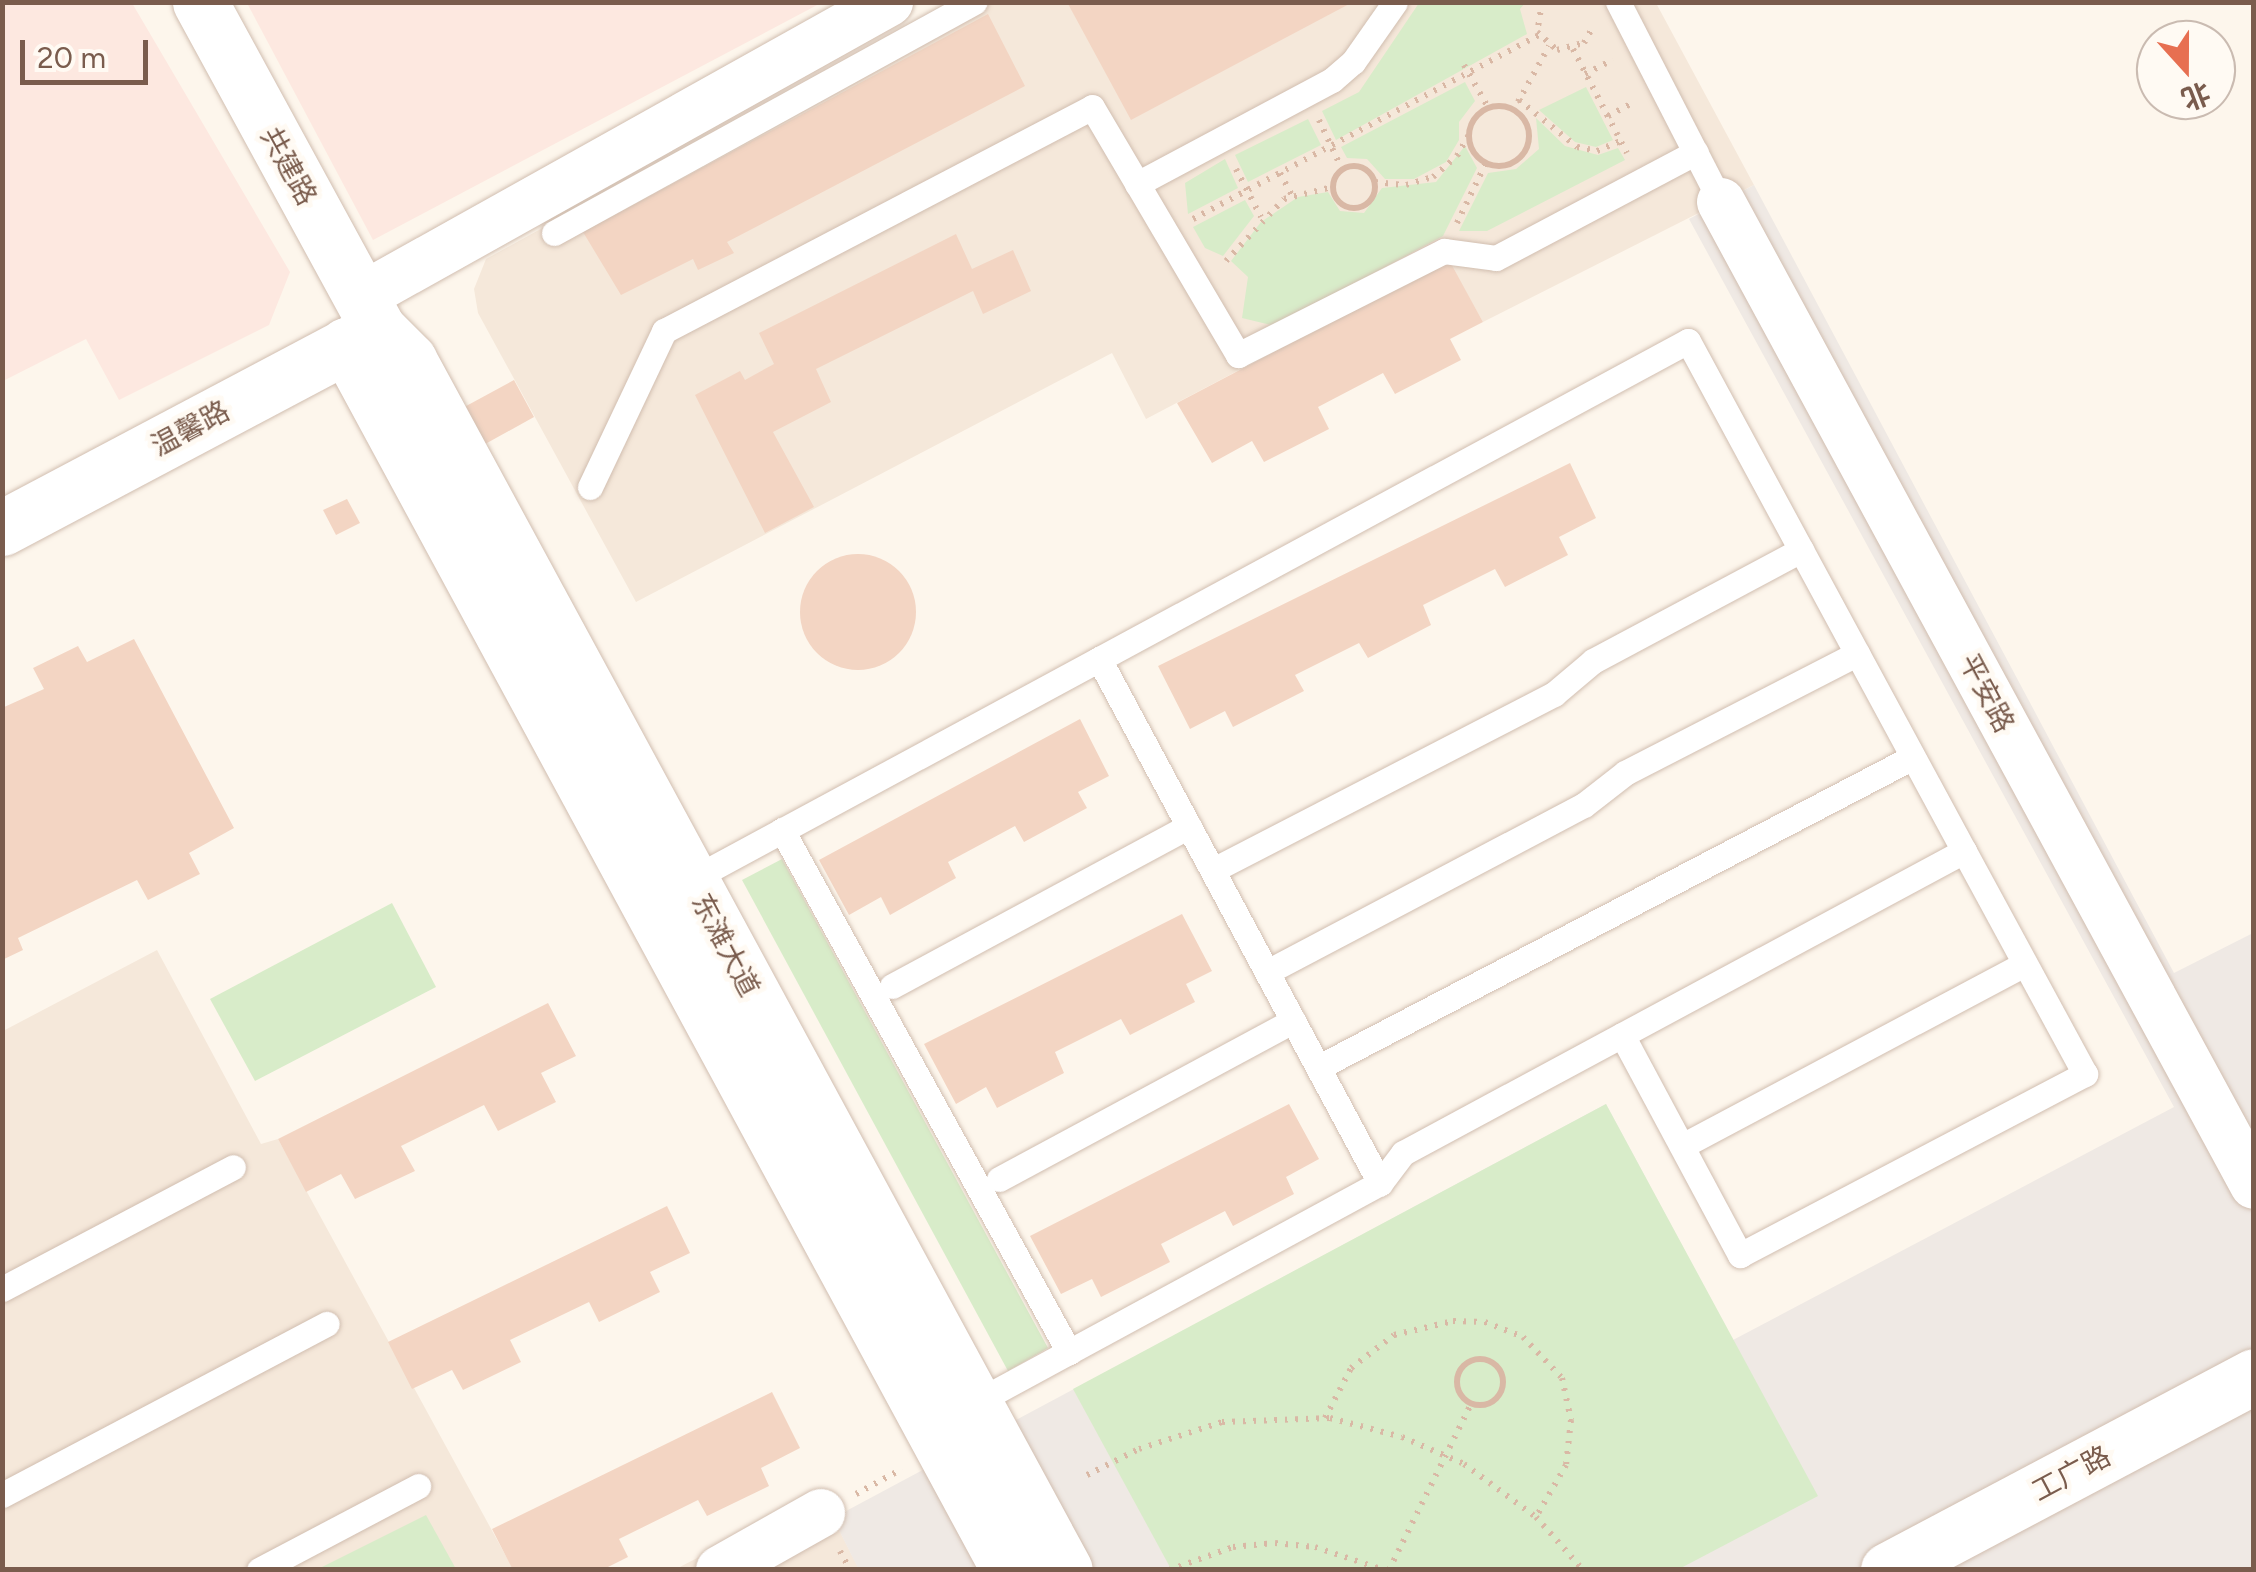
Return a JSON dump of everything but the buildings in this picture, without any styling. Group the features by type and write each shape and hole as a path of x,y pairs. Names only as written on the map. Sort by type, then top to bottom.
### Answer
{"street":[{"name":"共建路","path":"200,2 362,324"},
{"path":"362,324 889,2"},
{"name":"平安路","path":"1722,202 2254,1185"},
{"name":"温馨路","path":"2,528 362,324"},
{"name":"东滩大道","path":"362,324 410,360 669,891 950,1425 1009,1570"},
{"name":"工广路","path":"1908,1565 2254,1376"},
{"name":"东滩大道","path":"950,1425 1065,1570"},
{"path":"720,1570 821,1513"}],"lane":[{"path":"554,233 974,2"},
{"path":"1137,184 1306,94 1353,62 1394,2"},
{"path":"1618,2 1722,202"},
{"path":"590,488 664,331 1092,107 1238,354 1444,251 1496,258 1696,152"},
{"path":"669,891 1688,341 2085,1074 1740,1255 1622,1035"},
{"path":"1213,870 1554,694 1592,661 1801,550"},
{"path":"1266,972 1584,804 1624,773 1857,654"},
{"path":"1099,659 1380,1183"},
{"path":"1319,1067 1913,757"},
{"path":"892,986 1189,826"},
{"path":"782,830 1069,1352"},
{"path":"950,1425 1069,1352 1380,1183 1403,1153 1964,851"},
{"path":"1682,1146 2025,964"},
{"path":"1000,1179 1294,1021"},
{"path":"2,1289 233,1167"},
{"path":"2,1496 328,1324"},
{"path":"259,1570 418,1486"}],"path":[{"path":"1542,2 1536,13 1539,35 1549,46 1573,49 1590,36 1594,16"},
{"path":"1166,233 1331,146 1466,68 1539,35"},
{"path":"1514,110 1549,46"},
{"path":"1573,49 1630,158"},
{"path":"1466,68 1489,109"},
{"path":"1306,94 1342,169"},
{"path":"1519,100 1577,147 1596,151 1621,141"},
{"path":"1489,109 1514,110"},
{"path":"1342,169 1362,167 1375,182 1406,185 1433,176 1457,156 1489,109"},
{"path":"1469,134 1474,153 1486,163 1509,165 1524,153 1529,134 1514,110"},
{"path":"1221,139 1260,217"},
{"path":"1444,251 1486,163"},
{"path":"1226,261 1260,217 1292,196 1332,187 1342,169"},
{"path":"1280,173 1292,196"},
{"path":"1332,187 1338,200 1357,208 1370,202 1375,182"},
{"path":"1325,1418 1351,1368 1394,1335 1454,1321 1485,1322 1523,1338 1562,1378 1572,1420 1566,1466 1536,1517"},
{"path":"1472,1360 1488,1360 1503,1376 1502,1392 1492,1403 1471,1404 1459,1393 1460,1370 1472,1360"},
{"path":"1169,1570 1233,1547 1274,1544 1315,1548 1387,1570 1471,1404"},
{"path":"1086,1475 1149,1445 1222,1422 1325,1418 1446,1454 1536,1517 1583,1570"},
{"path":"821,1513 950,1425"}],"shaded area":[{"path":"3,2 132,3 290,272 269,325 119,400 86,339 3,381"},
{"path":"247,3 821,3 373,240"},
{"path":"951,3 1656,3 1754,185 1483,322 1448,260 1146,419 1112,353 636,602 478,313 474,289 486,259"},
{"path":"1754,185 2174,973 2253,933 2253,1569 859,1570 833,1518 1606,1104 1733,1340 2174,1107 1689,219"},
{"path":"157,950 261,1144 278,1139 513,1569 3,1570 3,1031"},
{"path":"821,1494 859,1569 674,1570"}],"green space":[{"path":"1419,3 1525,3 1520,9 1527,34 1336,140 1322,111 1359,92"},
{"path":"1465,82 1475,101 1459,122 1459,140 1446,162 1414,179 1385,179 1367,159 1347,158 1341,147"},
{"path":"1586,87 1613,140 1596,147 1575,142 1539,110"},
{"path":"1536,118 1565,146 1598,155 1618,148 1625,160 1487,231 1459,231 1488,173 1516,169 1539,149"},
{"path":"1308,119 1321,145 1248,182 1235,155"},
{"path":"1465,146 1477,168 1443,236 1275,326 1242,318 1248,277 1231,261 1261,222 1298,197 1328,192 1340,211 1364,213 1382,188 1436,182"},
{"path":"1225,159 1238,188 1188,214 1185,183"},
{"path":"1245,200 1254,216 1223,256 1205,248 1193,227"},
{"path":"782,859 1048,1348 1008,1371 742,880"},
{"path":"392,903 436,987 255,1081 210,999"},
{"path":"1606,1104 1818,1496 1679,1569 1171,1569 1073,1389"},
{"path":"426,1515 456,1569 318,1569"}]}
